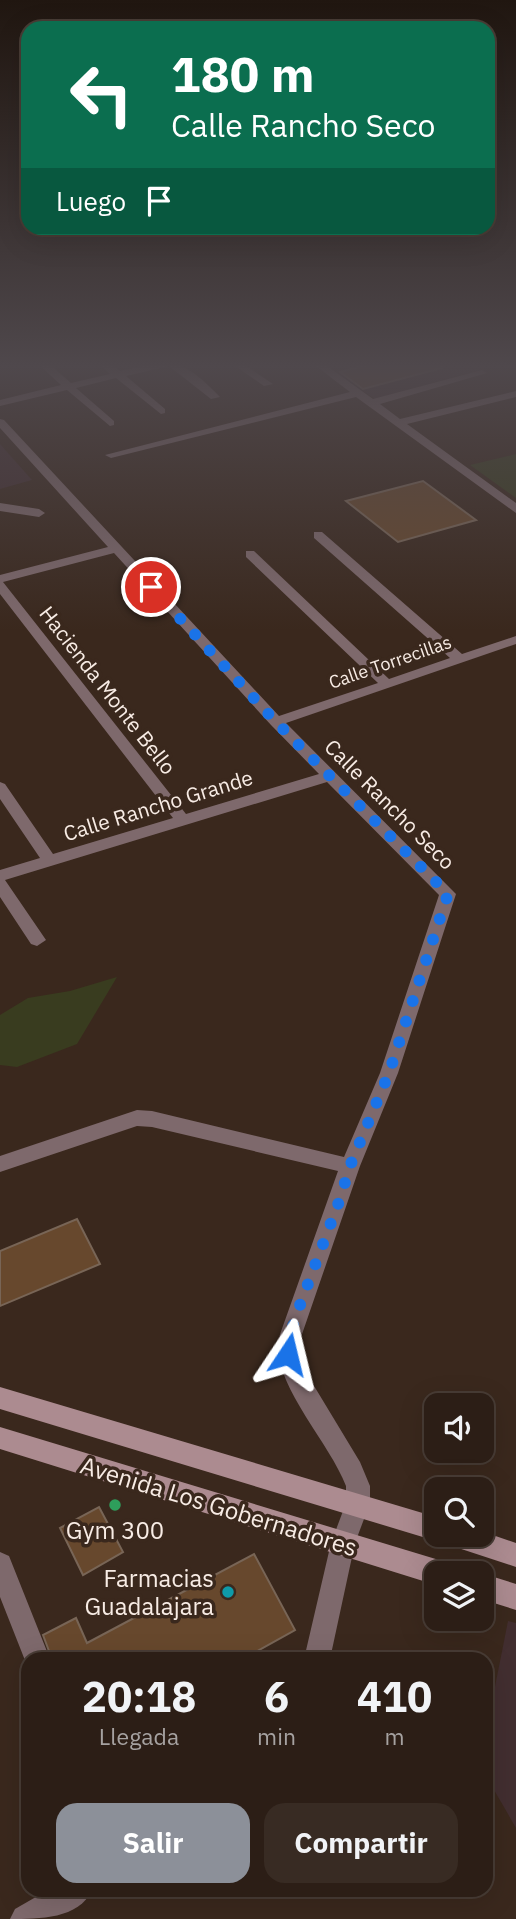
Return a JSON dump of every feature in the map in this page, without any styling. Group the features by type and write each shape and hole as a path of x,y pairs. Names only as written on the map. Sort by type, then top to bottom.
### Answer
{"street":[{"name":"Calle Rancho Seco","path":"28,453 276,722 448,894 389,1073 350,1166 289,1340 288,1354 292,1369 352,1470 358,1486 358,1503"},
{"path":"111,455 121,453"},
{"path":"439,453 516,509"},
{"path":"0,507 39,513"},
{"path":"318,535 459,659"},
{"path":"0,579 115,549"},
{"path":"250,554 387,684"},
{"name":"Hacienda Monte Bello","path":"0,585 183,821"},
{"name":"Calle Torrecillas","path":"276,722 516,640"},
{"name":"Calle Rancho Grande","path":"0,876 329,776"},
{"path":"0,787 49,860"},
{"path":"0,884 37,940"},
{"path":"0,1164 137,1118 152,1119 350,1166"},
{"name":"Avenida Los Gobernadores","path":"0,1398 358,1503 424,1525"},
{"name":"Avenida Los Gobernadores","path":"0,1438 424,1568"},
{"path":"319,1652 343,1543 358,1503"},
{"path":"492,1547 516,1555"},
{"path":"0,1565 34,1652"},
{"path":"494,1590 516,1597"},
{"path":"25,1919 64,1897"}],"shaded area":[{"path":"0,453 8,453 32,480 0,489"},
{"path":"508,1621 516,1623 516,1828 493,1788 493,1697"}],"green space":[{"path":"516,454 516,498 470,465"},
{"path":"117,977 77,1044 17,1067 0,1065 0,1015 28,998 70,991"}],"building":[{"path":"423,481 476,520 398,542 346,501"},
{"path":"77,1219 100,1264 0,1306 0,1251"},
{"path":"99,1507 123,1552 83,1575 60,1528"},
{"name":"Farmacias Guadalajara","path":"254,1554 295,1630 256,1652 49,1652 43,1635 76,1618 87,1643"}],"place":[{"name":"Gym 300","path":"115,1505"},
{"name":"Farmacias Guadalajara","path":"228,1592"}],"route":[{"path":"151,587 276,722 448,894 389,1073 350,1166 294,1321 288,1354"}]}
